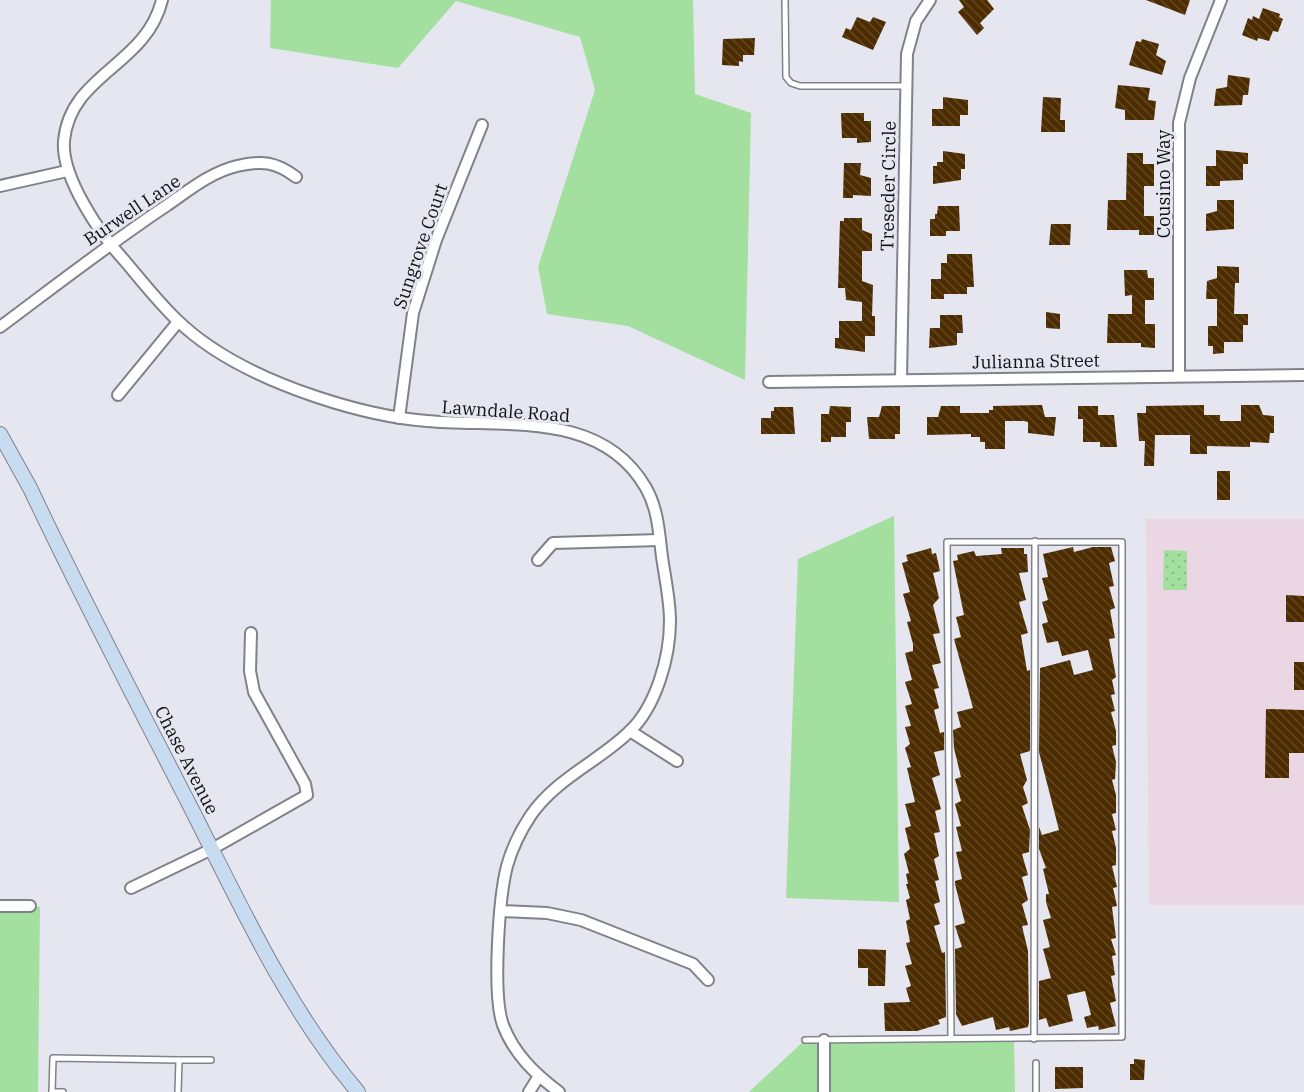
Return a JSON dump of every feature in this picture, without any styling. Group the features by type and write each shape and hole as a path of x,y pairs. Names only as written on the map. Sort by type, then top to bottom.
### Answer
{"main road":[{"name":"Chase Avenue","path":"0,434 30,488 281,981 328,1056 358,1092"}],"street":[{"name":"Lawndale Road","path":"162,0 155,22 144,40 85,92 72,111 64,144 67,171 109,244 178,322 232,359 287,386 352,408 399,418 552,428 593,439 618,454 644,484 655,508 670,620 669,638 655,690 630,731 554,788 532,814 508,862 501,911 498,971 501,1022 518,1054 539,1076 559,1092"},
{"name":"Treseder Circle","path":"901,379 907,54 916,21 930,0"},
{"name":"Cousino Way","path":"1179,376 1179,123 1190,78 1221,0"},
{"name":"Sungrove Court","path":"399,418 413,313 436,240 482,125"},
{"name":"Burwell Lane","path":"0,327 109,244 224,170 250,164 270,163 280,165 296,177"},
{"path":"0,186 67,171"},
{"path":"118,395 178,322"},
{"name":"Julianna Street","path":"769,382 1304,375"},
{"path":"538,560 553,543 660,540"},
{"path":"131,888 212,849 307,795 305,784 254,692 250,671 251,633"},
{"path":"630,731 676,761"},
{"path":"0,906 30,906"},
{"path":"501,911 547,913 581,920 693,964 708,980"},
{"path":"824,1040 824,1092"},
{"path":"529,1092 539,1076"}],"lane":[{"path":"785,0 786,76 791,83 800,86 907,86"},
{"path":"1034,1039 1035,541"},
{"path":"805,1040 1122,1037 1122,542 947,542 951,1038"},
{"path":"63,1092 52,1092 53,1058 211,1060"},
{"path":"178,1092 179,1060"},
{"path":"1036,1063 1036,1092"}],"shaded area":[{"path":"1146,519 1304,519 1304,905 1149,905"}],"green space":[{"path":"271,0 693,0 695,94 751,113 745,380 628,326 547,314 538,267 595,90 580,37 456,1 398,68 270,48"},
{"path":"894,516 899,902 786,898 798,559"},
{"path":"1164,550 1187,551 1187,590 1163,590"},
{"path":"0,907 40,907 38,1092 0,1092"},
{"path":"1014,1039 1015,1092 749,1092 805,1040"}],"building":[{"path":"959,0 987,0 994,9 980,23 984,28 977,35 958,12 964,7"},
{"path":"1146,0 1190,0 1185,15"},
{"path":"1263,8 1280,14 1279,17 1283,19 1278,32 1273,31 1269,41 1258,38 1257,41 1242,35 1248,18 1252,20 1253,16 1259,19"},
{"path":"857,17 870,22 873,17 886,22 873,50 842,37 846,28 851,30"},
{"path":"755,38 754,55 743,55 743,62 739,61 739,66 722,65 723,39"},
{"path":"1142,39 1159,44 1156,55 1166,61 1162,75 1129,65 1136,41 1141,42"},
{"path":"1228,75 1250,78 1248,95 1243,95 1242,105 1214,106 1216,89 1227,87"},
{"path":"1118,85 1150,88 1148,100 1156,101 1154,120 1125,120 1125,110 1115,108"},
{"path":"943,97 968,100 968,115 960,115 960,126 932,126 932,109 943,109"},
{"path":"1043,97 1061,98 1060,120 1065,120 1065,132 1041,132"},
{"path":"841,113 864,113 864,121 871,121 871,142 857,143 857,138 842,138"},
{"path":"1216,150 1248,153 1248,164 1243,164 1243,180 1220,181 1220,186 1206,186 1206,166 1216,166"},
{"path":"943,151 965,154 965,169 961,169 961,180 933,184 933,166 937,166 937,162 943,162"},
{"path":"1127,153 1143,153 1143,164 1154,164 1154,186 1144,186 1144,216 1154,216 1154,235 1139,235 1139,230 1107,230 1108,200 1126,200"},
{"path":"844,163 861,163 860,175 871,178 871,196 853,195 853,198 843,198"},
{"path":"1217,200 1234,200 1234,229 1206,231 1206,214 1217,211"},
{"path":"938,206 959,206 960,231 946,231 946,236 930,236 930,219 935,219"},
{"path":"844,218 862,218 862,230 872,234 872,251 862,251 862,281 873,285 872,316 875,316 875,336 865,336 865,352 835,348 835,338 839,338 839,321 862,321 862,302 846,300 845,288 838,288 840,221 844,221"},
{"path":"1051,224 1071,224 1070,245 1049,245"},
{"path":"947,254 972,254 974,287 967,287 967,294 944,294 944,299 931,299 931,279 941,279 941,263 947,263"},
{"path":"1217,266 1239,267 1239,283 1235,283 1234,314 1248,314 1248,325 1243,325 1243,342 1224,342 1224,353 1213,354 1213,346 1208,346 1208,326 1217,326 1217,299 1206,299 1207,281 1217,278"},
{"path":"1124,270 1147,270 1148,278 1154,278 1154,300 1145,300 1145,324 1155,324 1155,348 1141,347 1141,343 1107,343 1108,314 1132,314 1132,295 1125,296"},
{"path":"1046,312 1060,314 1060,329 1046,328"},
{"path":"940,315 962,315 963,333 957,333 957,345 929,348 930,328 940,328"},
{"path":"1042,405 1045,417 1056,417 1054,436 1028,433 1028,422 1024,421 1005,421 1005,449 985,449 985,442 980,442 980,437 971,437 971,434 927,435 927,417 938,417 941,406 960,406 960,413 989,413 989,410 993,410 993,406"},
{"path":"1204,405 1204,415 1220,415 1220,421 1241,421 1241,405 1259,405 1263,415 1274,416 1274,433 1270,433 1269,443 1250,442 1250,447 1207,446 1207,454 1190,454 1190,435 1155,435 1154,466 1144,466 1145,441 1139,441 1137,413 1146,413 1146,406"},
{"path":"830,406 851,407 851,422 846,422 846,437 831,437 831,442 821,442 821,414 829,414"},
{"path":"882,406 900,406 900,434 895,434 895,439 869,439 867,417 879,417"},
{"path":"1078,406 1098,406 1098,415 1114,415 1117,447 1100,447 1100,442 1083,442 1083,419 1078,419"},
{"path":"774,407 793,407 795,434 761,434 761,418 771,418 771,411 774,411"},
{"path":"1217,471 1230,471 1230,500 1217,500"},
{"path":"1073,547 1074,552 1093,547 1111,547 1115,561 1109,563 1114,586 1109,587 1115,608 1110,610 1115,638 1109,639 1116,677 1112,680 1115,694 1111,695 1115,711 1111,712 1116,731 1116,745 1112,746 1116,762 1115,779 1112,780 1116,795 1116,813 1112,814 1116,830 1112,831 1116,848 1116,865 1112,866 1117,887 1113,888 1117,906 1112,907 1116,938 1111,939 1116,955 1112,956 1115,975 1111,976 1116,1001 1110,1003 1116,1026 1099,1030 1098,1026 1087,1028 1084,1017 1091,1015 1085,991 1067,995 1073,1021 1049,1027 1046,1018 1039,1020 1039,981 1051,978 1043,949 1050,947 1043,920 1051,918 1046,902 1046,894 1049,894 1043,869 1046,868 1039,849 1039,827 1042,835 1059,830 1039,752 1040,668 1070,660 1074,675 1093,670 1088,650 1062,656 1058,641 1047,643 1042,624 1048,622 1042,602 1048,600 1042,578 1048,577 1043,554"},
{"path":"931,548 932,554 936,553 940,571 933,573 939,598 933,605 940,633 933,634 941,663 932,665 939,688 934,689 939,708 934,710 940,733 944,732 944,750 934,752 940,775 932,778 941,809 935,811 940,832 934,833 939,856 934,859 939,880 935,881 940,902 934,904 940,924 934,926 942,953 945,952 946,1017 938,1020 940,1024 917,1031 885,1031 884,1003 910,1002 906,988 911,986 905,966 912,964 906,943 910,942 906,921 910,919 906,900 910,898 906,884 908,884 906,874 909,873 904,854 910,849 905,828 911,826 905,804 915,802 907,768 911,767 905,748 910,744 905,727 911,726 905,706 912,704 905,682 912,680 905,653 913,651 913,644 907,622 911,621 903,594 910,592 902,563 908,561 906,555"},
{"path":"1001,548 1024,548 1024,554 1027,554 1028,572 1019,573 1026,600 1019,602 1028,633 1021,635 1027,671 1030,670 1030,751 1020,754 1027,780 1023,787 1028,803 1022,806 1030,830 1029,852 1022,854 1028,875 1022,877 1028,900 1022,904 1028,925 1022,926 1028,951 1029,1022 1028,1027 1010,1031 1009,1027 996,1030 993,1017 962,1026 956,1014 955,949 962,947 955,926 965,923 955,884 955,881 962,879 956,852 962,851 956,827 961,826 955,804 961,801 955,779 961,777 954,748 953,730 961,727 957,712 973,708 954,639 961,637 956,617 964,615 953,561 958,560 957,555 974,551 976,556 1002,554"},
{"path":"1286,595 1304,596 1304,622 1286,622"},
{"path":"1294,662 1304,662 1304,690 1294,690"},
{"path":"1266,709 1304,710 1304,753 1289,753 1289,778 1265,778"},
{"path":"858,949 886,950 885,986 868,986 868,968 858,968"},
{"path":"1134,1059 1145,1060 1144,1080 1130,1080 1130,1064 1134,1064"},
{"path":"1055,1067 1083,1067 1083,1088 1055,1089"}]}
